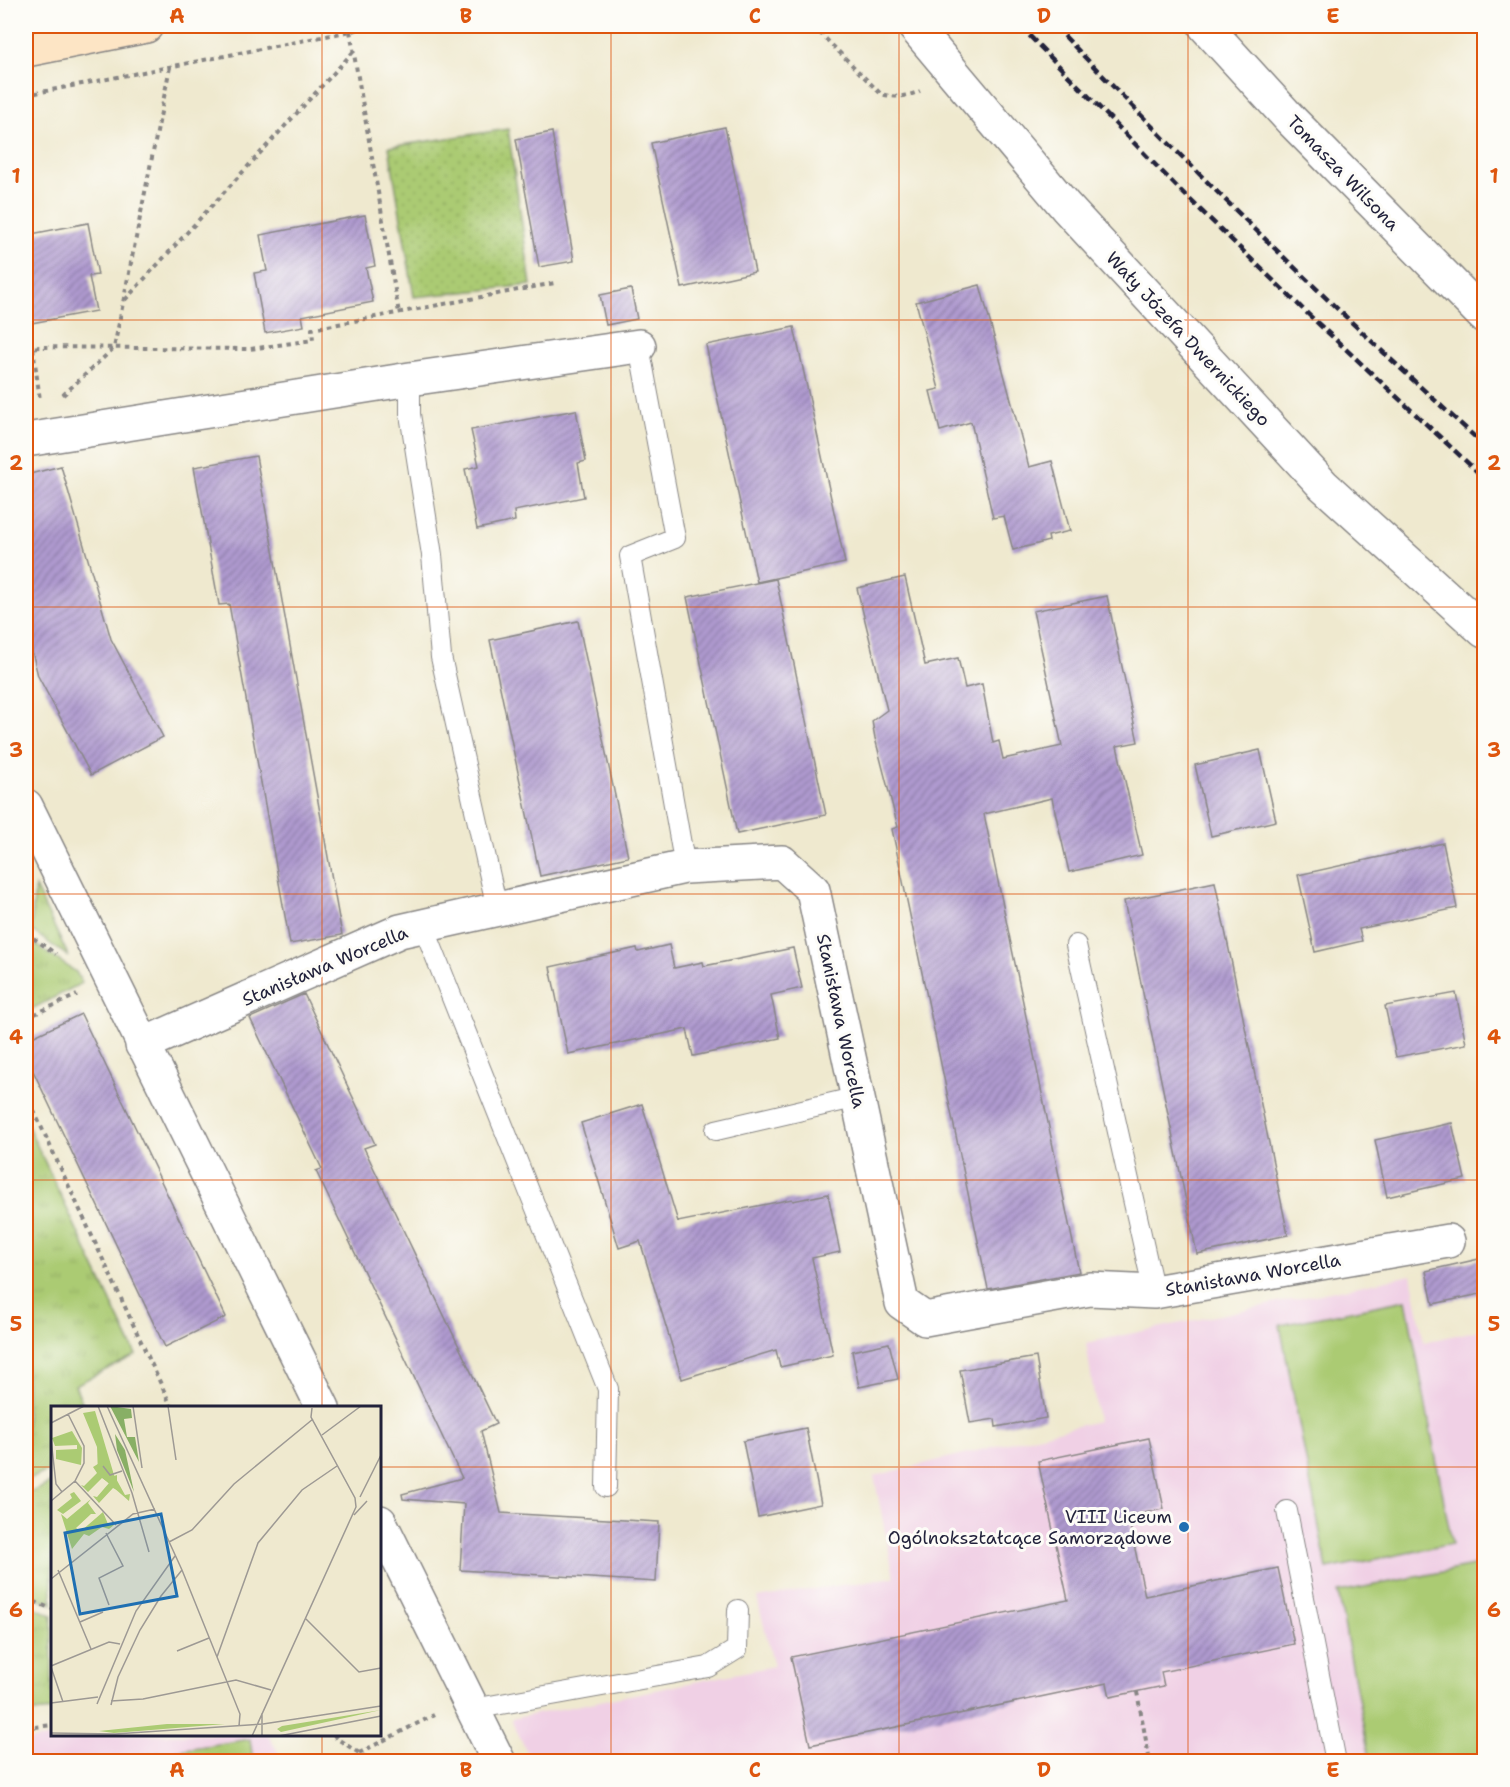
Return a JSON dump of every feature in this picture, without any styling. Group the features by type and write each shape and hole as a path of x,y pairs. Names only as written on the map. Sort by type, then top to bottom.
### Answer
{"street":[{"path":"26,50 146,26"},
{"name":"Wały Józefa Dwernickiego","path":"914,26 1066,207 1323,485 1485,631"},
{"name":"Tomasza Wilsona","path":"1204,26 1291,120 1485,316"},
{"path":"26,440 410,379 639,346"},
{"path":"29,823 322,1406"},
{"name":"Stanisława Worcella","path":"142,1045 400,931 685,867 782,862 813,890 902,1303 925,1319 1090,1289 1154,1292 1449,1241"},
{"path":"381,1524 499,1761"}],"lane":[{"path":"639,346 675,538 630,556 685,867"},
{"path":"410,379 410,414 432,555 441,657 497,908"},
{"path":"423,925 608,1389 606,1487"},
{"path":"1076,945 1154,1292"},
{"path":"717,1130 858,1097"},
{"path":"1287,1511 1336,1761"},
{"path":"473,1709 708,1668 737,1649 738,1610"}],"path":[{"path":"26,95 377,26"},
{"path":"813,26 881,94 893,97 918,92 953,71"},
{"path":"351,31 399,313"},
{"path":"124,301 354,51"},
{"path":"58,400 114,348 170,67"},
{"path":"26,349 250,349 313,340 312,329 555,283"},
{"path":"33,348 40,403"},
{"path":"26,1018 79,993"},
{"path":"26,1094 172,1406"},
{"path":"26,1598 51,1609"},
{"path":"1137,1692 1150,1761"},
{"path":"359,1753 434,1715"},
{"path":"26,1728 51,1725"},
{"path":"335,1736 373,1761"}],"shaded area":[{"name":"VIII Liceum Ogólnokształcące Samorządowe","path":"1411,1275 1424,1342 1480,1330 1484,1358 1484,1761 532,1762 511,1719 774,1666 757,1598 894,1577 874,1476 1098,1421 1086,1343"},
{"path":"60,1736 269,1736 283,1760 287,1761 26,1761 26,1741"}],"green space":[{"path":"508,129 531,285 414,297 389,147"},
{"path":"35,887 69,957 31,930"},
{"path":"33,943 76,972 82,983 26,1012 29,944"},
{"path":"26,1122 136,1355 75,1385 84,1406 51,1406 51,1469 26,1481"},
{"path":"1406,1300 1452,1544 1327,1569 1280,1325"},
{"path":"51,1482 51,1604 26,1593 26,1495"},
{"path":"1484,1564 1484,1761 1370,1761 1338,1592"},
{"path":"26,1604 51,1615 51,1710 26,1713"},
{"path":"250,1739 253,1761 108,1761"}],"building":[{"path":"725,127 755,272 682,288 651,143"},
{"path":"552,132 574,261 539,267 516,139"},
{"path":"365,215 375,266 366,268 373,302 302,316 304,326 265,333 254,273 267,271 260,235"},
{"path":"88,223 98,275 89,276 96,311 26,324 26,235"},
{"path":"980,285 1029,467 1052,461 1070,531 1048,536 1049,541 1013,550 1004,516 993,518 971,422 940,431 930,391 939,389 916,302"},
{"path":"631,289 637,319 606,325 600,295"},
{"path":"794,327 845,563 757,582 706,345"},
{"path":"576,410 586,461 578,463 584,497 514,511 515,521 477,529 465,469 479,466 471,430"},
{"path":"256,456 342,935 290,944 229,604 219,605 194,467"},
{"path":"61,466 111,639 163,737 91,775 38,676 26,626 26,475"},
{"path":"905,577 925,665 958,658 965,688 982,684 993,743 999,741 1003,759 1062,746 1033,611 1107,596 1138,742 1117,746 1142,855 1069,872 1052,798 984,814 1079,1272 988,1289 892,829 898,827 872,721 887,710 857,588"},
{"path":"776,579 826,815 737,834 687,597"},
{"path":"578,621 628,857 540,876 490,640"},
{"path":"1260,750 1276,821 1211,836 1195,765"},
{"path":"1443,843 1457,908 1359,929 1362,941 1315,952 1298,875"},
{"path":"1215,882 1288,1235 1197,1254 1124,901"},
{"path":"669,945 674,968 703,962 704,966 793,948 802,988 771,995 780,1038 693,1056 687,1029 568,1054 550,967 637,948 638,952"},
{"path":"1456,993 1466,1044 1396,1057 1385,1006"},
{"path":"304,994 375,1144 364,1148 496,1424 481,1431 501,1513 659,1522 656,1582 460,1570 464,1504 403,1499 402,1494 462,1478 316,1171 322,1169 250,1018"},
{"path":"81,1014 226,1317 165,1347 26,1056 26,1040"},
{"path":"642,1104 678,1222 828,1194 840,1252 812,1258 833,1355 780,1367 776,1350 682,1379 640,1241 619,1248 581,1123"},
{"path":"1452,1123 1465,1179 1387,1197 1375,1140"},
{"path":"1479,1259 1485,1293 1433,1304 1426,1271"},
{"path":"889,1343 898,1379 859,1387 852,1351"},
{"path":"1036,1357 1046,1418 996,1427 995,1419 970,1423 960,1370"},
{"path":"806,1428 821,1504 758,1517 743,1441"},
{"path":"1149,1438 1164,1509 1128,1516 1145,1596 1278,1568 1294,1644 1161,1672 1164,1686 1110,1697 1107,1683 810,1745 791,1657 1068,1600 1038,1461"}],"railway":[{"path":"1020,26 1178,188 1308,314 1484,478"},
{"path":"1055,26 1265,239 1484,445"}],"place":[{"name":"VIII Liceum Ogólnokształcące Samorządowe","path":"1184,1527"}]}
